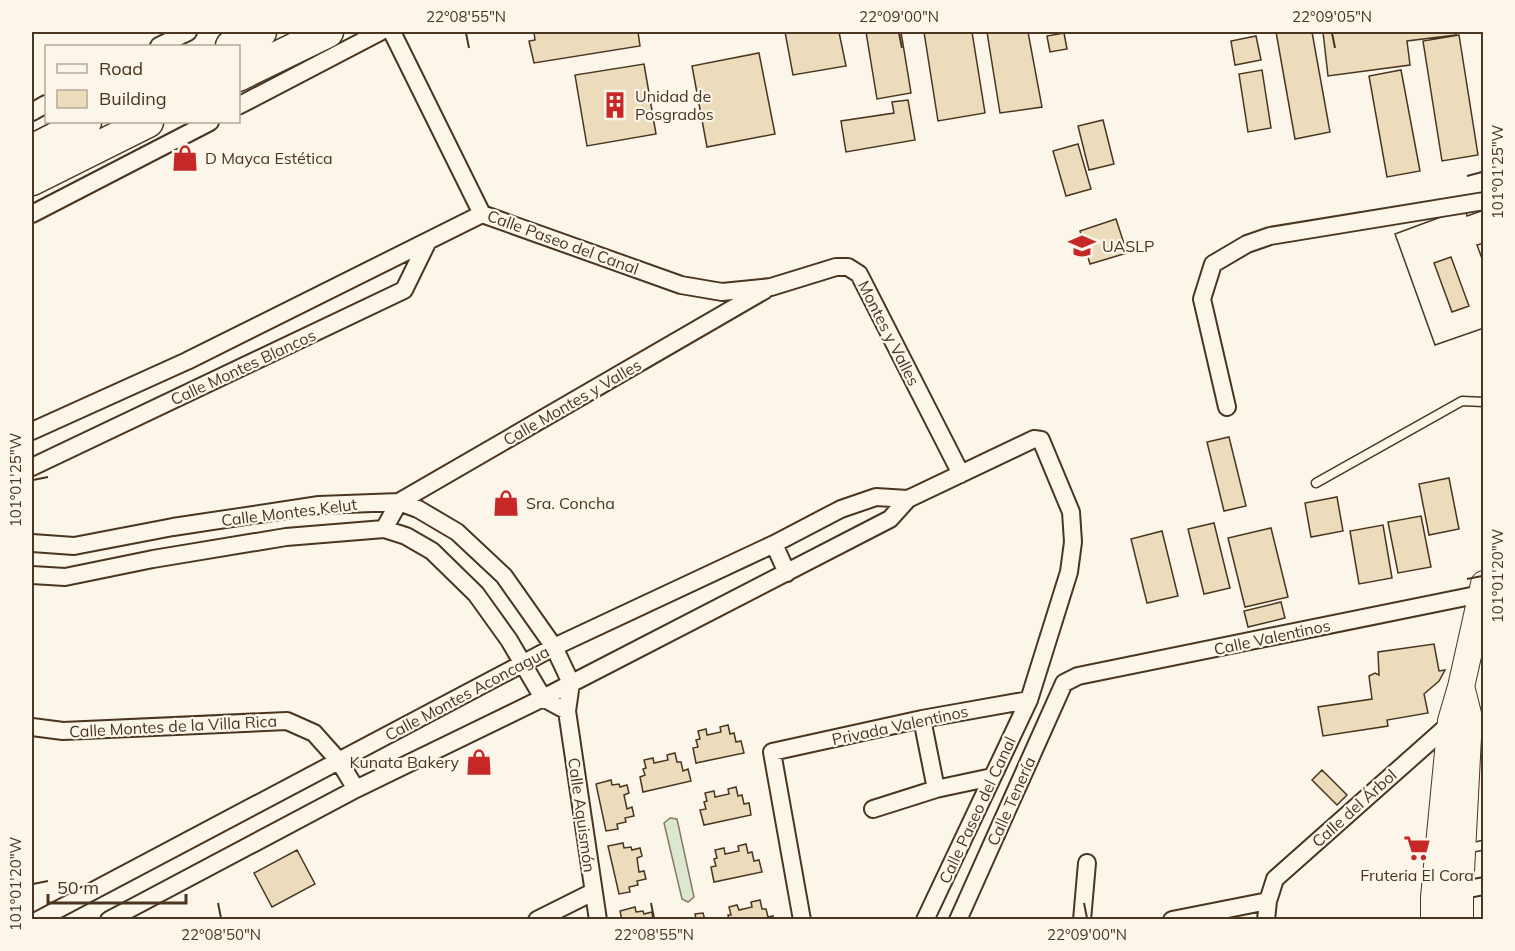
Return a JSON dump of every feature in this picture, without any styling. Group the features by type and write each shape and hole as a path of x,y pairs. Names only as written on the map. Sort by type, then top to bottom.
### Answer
{"highway":[{"path":"233,45 261,32"},
{"path":"240,75 328,32"},
{"path":"32,150 84,123"},
{"path":"32,180 146,123"}],"main road":[{"path":"1460,920 1472,889 1473,848 1466,719 1461,687 1482,589"},
{"path":"1434,908 1466,719"}],"street":[{"path":"161,45 188,32"},
{"path":"240,105 380,32"},
{"name":"Calle Paseo del Canal","path":"392,32 482,214 681,285 722,292 771,287"},
{"path":"32,214 208,123"},
{"path":"1227,407 1202,299 1213,264 1247,244 1270,236 1484,201"},
{"name":"Calle Montes Blancos","path":"32,431 187,361 482,214"},
{"name":"Calle Montes Blancos","path":"32,467 404,290 428,241"},
{"name":"Montes y Valles","path":"771,287 836,267 848,267 858,274 961,474"},
{"name":"Calle Montes y Valles","path":"399,502 771,287"},
{"name":"Calle Montes Aconcagua","path":"109,920 356,789 543,698 890,519 908,499 1034,439 1041,440 1071,513 1073,542"},
{"name":"Calle Montes Aconcagua","path":"38,920 554,647 774,544 841,508 876,497 908,499"},
{"path":"384,529 399,502"},
{"name":"Calle Montes Kelut","path":"32,543 74,546 173,527 319,505 399,502 418,509 457,531 504,576 554,647 571,683"},
{"name":"Calle Montes Kelut","path":"32,575 65,577 153,559 286,537 384,529 406,537 432,551 476,594 509,640 543,698"},
{"name":"Calle Paseo del Canal","path":"925,920 1029,700 1069,572 1073,542"},
{"path":"774,544 786,573"},
{"name":"Calle Valentinos","path":"1064,683 1078,676 1482,589"},
{"name":"Calle Aquismón","path":"571,683 567,711 598,920"},
{"name":"Calle Tenería","path":"958,920 1064,683"},
{"path":"543,698 567,711"},
{"name":"Privada Valentinos","path":"802,920 772,752 922,719 1029,700"},
{"path":"922,719 936,789"},
{"name":"Calle del Árbol","path":"1266,920 1268,901 1275,879 1466,719"},
{"name":"Calle Montes de la Villa Rica","path":"32,727 63,731 287,721 314,733 339,761 356,789"},
{"path":"873,809 936,789 992,777"},
{"path":"1082,920 1087,863"},
{"path":"1434,908 1472,889"},
{"path":"537,920 593,892"},
{"path":"1172,920 1268,901"}],"lane":[{"path":"1316,483 1462,401 1484,402"}],"green space":[{"path":"670,818 677,819 694,897 688,902 682,899 664,823"}],"building":[{"path":"534,32 638,32 640,46 534,63 529,41 535,40"},
{"path":"785,32 839,32 846,66 793,75"},
{"path":"866,32 901,32 911,93 877,99"},
{"path":"924,32 972,32 985,113 938,121"},
{"path":"987,32 1028,32 1042,107 1000,113"},
{"path":"1276,32 1312,32 1330,132 1295,139"},
{"path":"1323,32 1456,32 1456,35 1407,41 1410,65 1328,76"},
{"path":"1064,33 1067,49 1050,52 1047,36"},
{"path":"1459,35 1478,155 1442,161 1423,41"},
{"path":"1256,36 1261,60 1235,65 1231,41"},
{"path":"759,53 775,134 707,147 692,66"},
{"name":"Unidad de Posgrados","path":"644,64 656,134 587,146 575,75"},
{"path":"1262,70 1271,128 1248,132 1239,74"},
{"path":"1401,70 1420,171 1387,177 1369,76"},
{"path":"908,100 915,140 846,152 841,121 894,113 892,102"},
{"path":"1103,120 1114,164 1089,170 1078,126"},
{"path":"1078,144 1091,189 1066,196 1053,151"},
{"path":"1465,208 1467,216 1484,210 1484,243 1477,245 1484,264 1484,328 1435,345 1395,234","holes":["1451,257 1469,306 1452,312 1434,263"]},
{"path":"1465,208 1467,216 1484,210 1484,243 1477,245 1484,264 1484,328 1435,345 1395,234"},
{"path":"1116,219 1127,253 1090,264 1080,231"},
{"path":"1229,437 1246,506 1224,511 1207,442"},
{"path":"1449,478 1459,529 1429,535 1419,484"},
{"path":"1337,497 1343,531 1311,537 1305,503"},
{"path":"1421,516 1431,567 1398,573 1388,522"},
{"path":"1214,523 1230,588 1204,594 1188,529"},
{"path":"1383,525 1392,578 1359,584 1350,531"},
{"path":"1271,528 1288,597 1245,607 1228,538"},
{"path":"1162,531 1178,596 1147,603 1131,539"},
{"path":"1281,602 1285,618 1248,627 1244,611"},
{"path":"1434,644 1439,671 1445,670 1439,681 1424,694 1428,713 1387,720 1388,726 1323,736 1318,707 1372,699 1369,676 1375,673 1379,675 1378,652"},
{"path":"728,725 730,734 734,733 736,742 741,741 744,753 696,763 693,748 698,747 696,740 700,739 698,731 706,729 707,735 721,732 720,727"},
{"path":"675,753 677,762 681,762 683,771 688,769 691,781 643,792 640,777 645,775 644,760 653,758 654,763 668,760 667,755"},
{"path":"1322,770 1347,795 1337,805 1312,780"},
{"path":"611,780 612,785 619,784 620,787 627,785 629,793 624,795 627,809 632,807 634,816 625,818 626,822 617,824 618,829 606,831 596,784"},
{"path":"736,787 738,796 742,795 744,804 749,803 751,815 704,825 700,810 706,809 705,793 714,791 715,797 729,794 728,789"},
{"path":"623,843 624,848 631,847 632,850 640,848 642,856 637,858 639,872 644,871 646,879 637,881 638,885 629,887 630,892 619,894 608,846"},
{"path":"746,844 748,853 752,852 754,861 759,860 762,872 714,882 711,867 716,866 715,850 724,848 725,854 739,851 738,846"},
{"path":"297,850 315,884 272,907 254,873"},
{"path":"760,900 762,909 766,909 768,917 773,916 773,920 729,920 728,915 731,915 729,907 737,905 739,910 752,907 751,902"},
{"path":"635,907 636,912 643,911 644,914 652,912 653,920 622,920 620,911"},
{"path":"703,913 705,920 694,920 696,919 695,914"}],"place":[{"name":"Unidad de Posgrados","path":"615,105"},
{"name":"D Mayca Estética","path":"185,158"},
{"name":"UASLP","path":"1082,246"},
{"name":"Sra. Concha","path":"506,503"},
{"name":"Kunata Bakery","path":"479,762"},
{"name":"Fruteria El Cora","path":"1417,848"}]}
